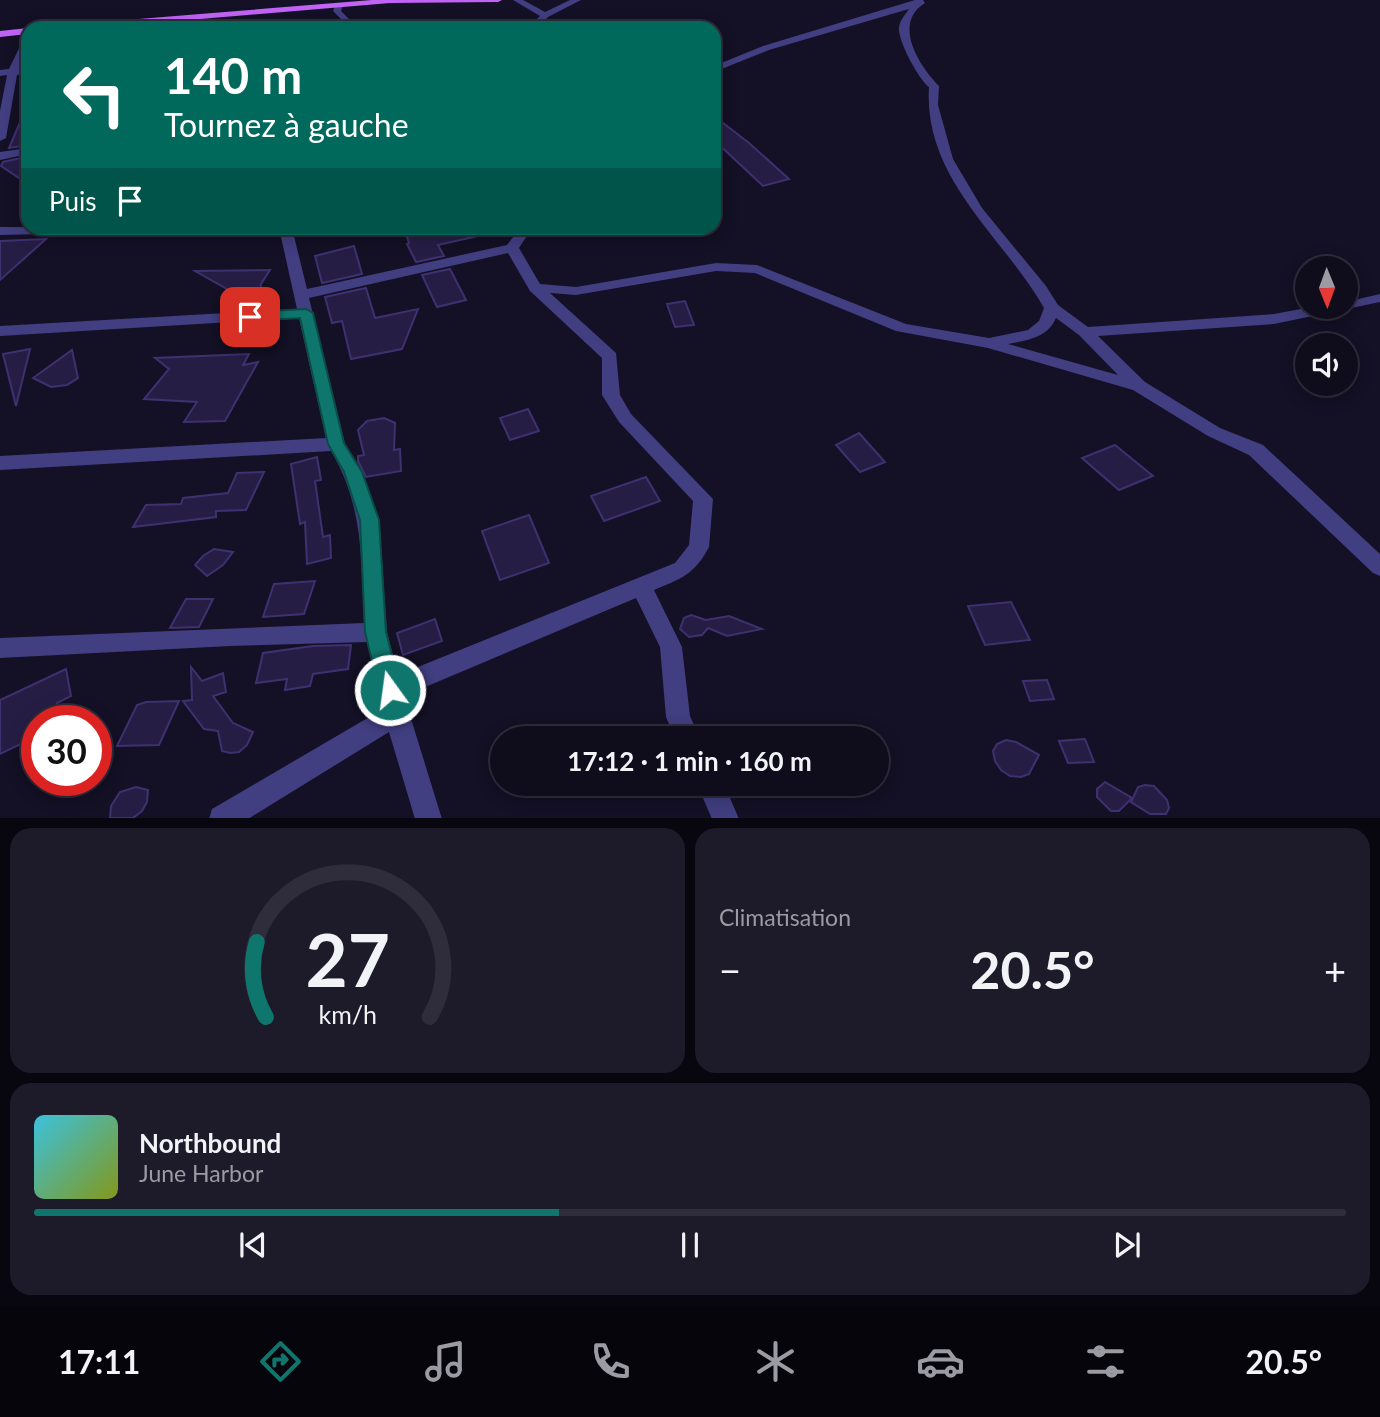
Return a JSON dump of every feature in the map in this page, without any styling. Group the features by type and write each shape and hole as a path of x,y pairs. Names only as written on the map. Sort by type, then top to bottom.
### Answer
{"main road":[{"path":"152,21 437,0 498,0"},
{"path":"0,34 21,32"}],"street":[{"path":"517,0 545,15"},
{"path":"541,21 545,15 577,0"},
{"path":"721,66 766,48 931,0"},
{"path":"918,2 903,25 904,37 927,81 934,86 933,104 947,159 977,210 1041,289 1052,307 1085,332 1139,386 1214,432 1256,450 1380,567"},
{"path":"339,6 337,10 347,21"},
{"path":"0,138 13,72 21,55"},
{"path":"0,73 21,71"},
{"path":"0,156 21,152"},
{"path":"0,231 21,231"},
{"path":"287,235 336,444 353,472 369,520 376,632 393,702 429,818"},
{"path":"302,295 512,248 521,235"},
{"path":"222,818 393,702 682,569 699,547 703,499 625,418 611,395 610,357 535,288 512,248"},
{"path":"535,288 576,291 716,267 757,269 902,328 989,343 1139,386"},
{"path":"1358,303 1380,298"},
{"path":"989,343 1033,334 1050,317 1052,307"},
{"path":"0,331 306,313"},
{"path":"1085,332 1274,319 1295,315"},
{"path":"0,463 336,444"},
{"path":"641,586 671,647 678,716 683,726"},
{"path":"0,648 230,636 376,632"},
{"path":"716,796 726,818"}],"building":[{"path":"21,120 21,146 9,148"},
{"path":"721,121 789,179 763,186 721,147"},
{"path":"21,158 21,179 1,166 3,162"},
{"path":"406,235 478,235 438,245 444,256 416,262 407,244"},
{"path":"46,239 0,280 0,241"},
{"path":"354,246 362,274 322,283 315,256"},
{"path":"450,269 466,300 437,307 422,275"},
{"path":"270,270 261,284 260,297 252,303 195,271"},
{"path":"366,288 375,318 418,309 402,349 351,359 342,321 332,323 325,297"},
{"path":"685,301 694,325 675,327 667,304"},
{"path":"30,349 16,406 3,354"},
{"path":"72,350 78,378 67,385 51,387 33,378"},
{"path":"249,354 243,365 258,362 225,421 184,422 197,402 144,399 169,369 155,358"},
{"path":"528,409 539,431 510,440 500,418"},
{"path":"384,418 395,423 394,450 400,449 401,471 366,477 358,461 358,456 364,455 358,430 367,421"},
{"path":"859,433 885,462 860,472 836,445"},
{"path":"1115,445 1153,476 1119,490 1082,458"},
{"path":"317,457 321,480 315,481 323,537 330,535 331,558 307,564 305,522 300,524 291,464"},
{"path":"264,472 246,510 216,511 216,517 133,527 146,505 181,504 183,498 228,493 237,473"},
{"path":"646,477 660,501 604,521 591,496"},
{"path":"529,515 549,563 500,580 482,531"},
{"path":"214,549 233,552 223,565 207,576 195,565"},
{"path":"315,581 304,614 263,617 274,584"},
{"path":"186,599 213,599 199,627 170,628"},
{"path":"1011,602 1030,640 985,645 968,606"},
{"path":"691,615 706,620 729,616 762,629 727,636 708,628 702,635 689,637 680,629 684,618"},
{"path":"435,619 442,641 403,655 397,633"},
{"path":"351,645 348,669 313,674 310,686 285,690 287,679 256,683 263,653 313,646"},
{"path":"191,667 202,681 223,673 226,692 213,696 233,723 253,732 247,745 239,752 222,751 218,731 204,729 183,701 192,700"},
{"path":"66,669 71,696 57,705 21,705 21,744 0,754 0,700"},
{"path":"1047,680 1054,699 1030,701 1023,681"},
{"path":"179,701 159,745 117,746 137,705 146,702"},
{"path":"1085,739 1094,762 1068,763 1059,741"},
{"path":"1006,740 1016,742 1039,755 1029,774 1021,777 1010,776 1001,770 993,751 997,744"},
{"path":"1105,782 1132,798 1119,811 1111,811 1097,797 1097,789"},
{"path":"1154,786 1167,800 1169,808 1166,814 1150,814 1131,802 1138,787"},
{"path":"136,787 148,790 147,802 142,811 133,818 110,818 111,806 120,792"}],"route":[{"path":"250,317 306,313 336,444 353,472 369,520 376,632 390,690"}]}
